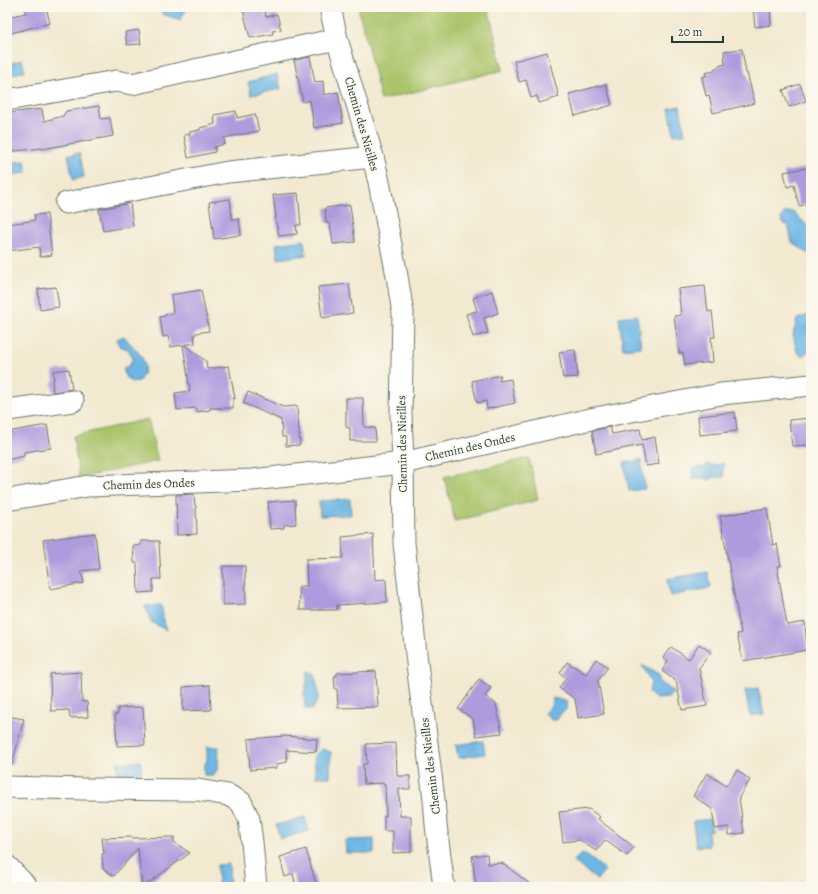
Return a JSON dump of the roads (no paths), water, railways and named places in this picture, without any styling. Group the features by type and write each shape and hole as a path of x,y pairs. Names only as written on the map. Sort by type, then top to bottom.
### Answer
{"street":[{"name":"Chemin des Nieilles","path":"330,7 337,39 373,157 379,182 398,276 403,313 401,413 404,542 444,887"},
{"path":"7,100 116,81 132,84 253,56 337,39"},
{"path":"66,203 228,172 373,157"},
{"name":"Chemin des Ondes","path":"7,500 88,486 252,480 403,463 595,418 721,394 811,384"},
{"path":"7,410 74,401"},
{"path":"7,787 198,790 228,795 241,802 249,819 256,887"},
{"path":"7,866 27,887"}],"water":[{"path":"163,7 179,7 186,10 180,20 162,14"},
{"path":"22,60 25,71 7,76 7,64"},
{"path":"277,74 281,89 251,95 248,82"},
{"path":"680,106 685,134 674,135 669,108"},
{"path":"80,153 84,177 73,180 68,155"},
{"path":"25,161 27,173 7,175 7,163"},
{"path":"793,212 811,229 810,255 792,242 788,225 783,224 781,218 784,213"},
{"path":"304,240 306,255 278,259 276,244"},
{"path":"811,314 811,349 802,356 797,352 793,335 797,319"},
{"path":"637,315 641,347 623,349 619,317"},
{"path":"124,336 138,352 144,362 145,368 139,381 132,382 126,378 123,368 129,366 133,358 128,349 119,346 117,339"},
{"path":"641,460 645,489 629,491 624,463"},
{"path":"707,464 724,464 724,477 715,477 709,480 705,478 693,479 692,468 704,467"},
{"path":"350,499 351,515 320,516 319,501"},
{"path":"708,572 711,588 670,596 667,579"},
{"path":"161,605 166,630 151,622 145,606"},
{"path":"642,665 660,676 659,681 674,692 668,698 656,699 649,693 651,682"},
{"path":"308,671 315,674 319,697 313,709 305,709 304,693"},
{"path":"758,688 764,714 750,716 745,690"},
{"path":"553,698 566,701 567,709 561,713 557,720 551,720 544,713 551,706"},
{"path":"483,741 485,754 458,758 456,745"},
{"path":"207,747 219,747 218,769 213,775 204,775 204,766 207,760"},
{"path":"322,749 331,752 330,777 316,777 314,756"},
{"path":"141,761 142,772 118,775 117,763"},
{"path":"305,817 309,831 280,839 276,825"},
{"path":"709,819 712,830 708,830 709,846 696,847 693,821"},
{"path":"374,839 374,853 346,853 345,840"},
{"path":"584,853 605,870 597,880 573,861"},
{"path":"229,864 230,887 218,887 217,865"}]}
